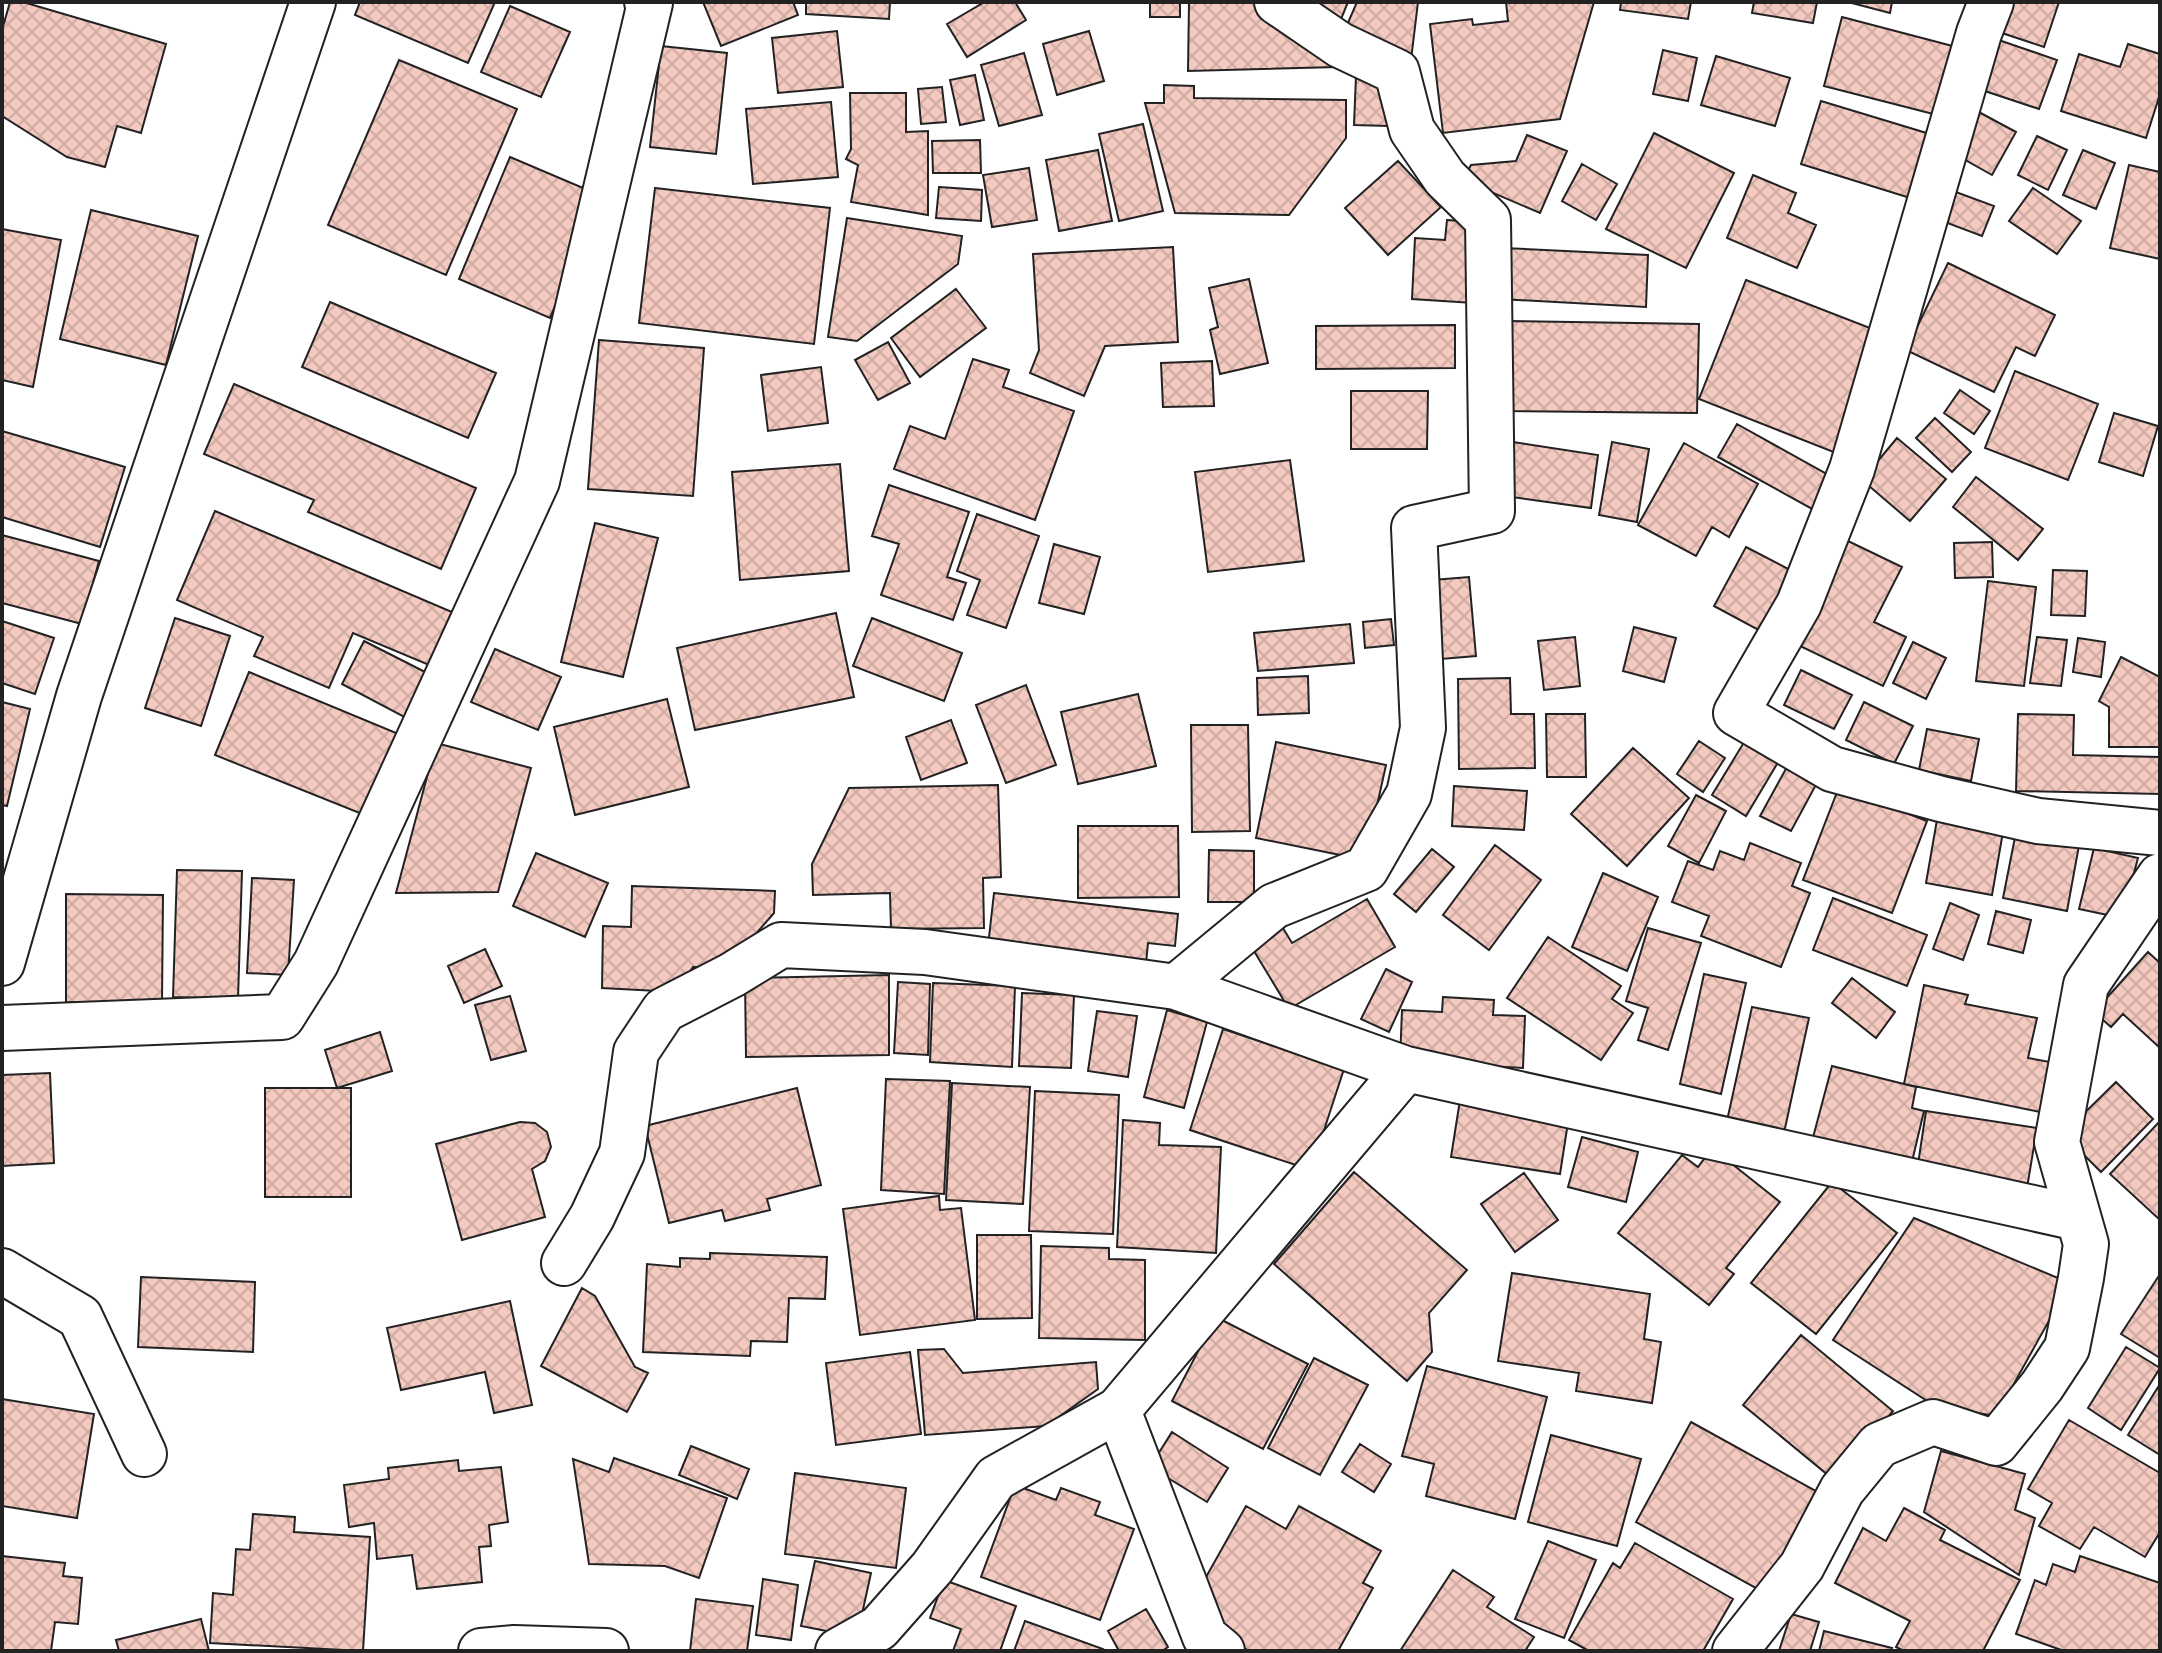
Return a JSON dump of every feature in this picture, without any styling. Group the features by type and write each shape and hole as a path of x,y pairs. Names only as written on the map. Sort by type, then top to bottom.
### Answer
{"street":[{"path":"2,963 79,696 313,2"},
{"path":"2,1028 282,1017 316,963 537,481 650,2"},
{"path":"1176,987 1274,906 1366,869 1409,794 1423,728 1414,528 1492,511 1488,220 1445,178 1412,130 1397,72 1340,45 1277,2"},
{"path":"1991,2 1979,33 1852,469 1799,604 1736,713 1832,769 1941,799 2038,821 2160,833"},
{"path":"1735,1651 1802,1566 1842,1490 1879,1445 1933,1422 1996,1443 2042,1386 2067,1348 2086,1244 2057,1142 2086,985 2160,876"},
{"path":"564,1263 592,1217 622,1153 636,1052 664,1010 732,975 781,945 925,952 1176,987 1406,1069 2078,1218"},
{"path":"838,1651 879,1628 932,1568 996,1478 1118,1410 1406,1069"},
{"path":"2,1271 80,1317 144,1454"},
{"path":"1118,1410 1205,1637 1222,1651"},
{"path":"481,1651 514,1648 606,1651"}],"building":[{"path":"10,2 23,2 166,44 141,133 117,126 105,167 67,157 2,116 2,30"},
{"path":"360,2 495,2 468,63 355,15"},
{"path":"703,2 793,2 798,15 721,46"},
{"path":"806,2 890,2 889,19 806,14"},
{"path":"979,2 1015,2 1026,20 967,57 947,24 981,4"},
{"path":"1150,2 1180,2 1180,17 1150,17"},
{"path":"1189,2 1261,2 1336,67 1188,71"},
{"path":"1293,2 1348,2 1337,29"},
{"path":"1357,2 1418,2 1411,60 1344,32"},
{"path":"1506,2 1594,2 1560,119 1443,133 1430,24 1472,19 1473,25 1508,21"},
{"path":"1621,2 1691,2 1688,19 1620,10"},
{"path":"1754,2 1817,2 1813,23 1752,13"},
{"path":"1848,2 1892,2 1890,13"},
{"path":"2013,2 2059,2 2044,47 2002,33"},
{"path":"510,6 570,32 541,97 481,72"},
{"path":"1842,17 1964,49 1945,117 1824,86"},
{"path":"837,31 843,87 778,93 772,38"},
{"path":"1089,31 1104,81 1057,95 1043,44"},
{"path":"1987,36 2057,60 2039,109 1970,86"},
{"path":"2128,44 2160,54 2160,94 2146,138 2061,111 2079,54 2120,67"},
{"path":"661,46 727,53 716,154 650,147"},
{"path":"1663,50 1697,58 1688,101 1653,94"},
{"path":"1024,53 1042,115 999,126 981,65"},
{"path":"1716,56 1790,78 1775,126 1701,105"},
{"path":"399,60 517,109 446,275 328,225"},
{"path":"975,75 984,120 960,125 950,80"},
{"path":"1356,76 1391,77 1389,126 1354,125"},
{"path":"1164,85 1194,86 1194,98 1346,100 1346,138 1289,215 1175,213 1145,103 1164,103"},
{"path":"942,87 946,122 921,124 918,89"},
{"path":"850,93 906,93 906,132 928,131 928,215 851,202 858,165 846,159 851,149"},
{"path":"1821,101 1943,138 1923,202 1801,164"},
{"path":"831,102 838,177 753,184 746,109"},
{"path":"1975,110 2016,132 1992,175 1953,153"},
{"path":"1143,124 1163,211 1119,221 1099,134"},
{"path":"1654,133 1734,173 1686,268 1606,229"},
{"path":"1527,135 1567,151 1540,213 1463,180 1471,165 1516,161"},
{"path":"2037,136 2067,150 2048,190 2018,175"},
{"path":"980,140 981,173 933,173 932,141"},
{"path":"1098,150 1112,221 1059,231 1046,160"},
{"path":"2083,150 2115,163 2096,209 2063,195"},
{"path":"510,157 602,196 550,318 459,279"},
{"path":"1398,161 1441,207 1388,255 1345,208"},
{"path":"1582,164 1617,184 1596,220 1562,201"},
{"path":"2129,165 2160,172 2160,259 2110,248"},
{"path":"1029,168 1037,220 992,227 983,175"},
{"path":"1753,175 1796,193 1788,213 1816,225 1797,268 1727,238"},
{"path":"939,187 982,190 981,221 936,218"},
{"path":"655,188 830,208 814,344 639,323"},
{"path":"1945,188 1994,206 1982,236 1934,218"},
{"path":"2033,188 2081,221 2057,254 2009,221"},
{"path":"91,210 198,236 166,365 60,339"},
{"path":"847,218 962,236 958,264 857,341 828,337"},
{"path":"1447,220 1477,222 1473,303 1412,299 1415,238 1445,240"},
{"path":"2,229 61,240 33,387 2,380"},
{"path":"1173,247 1178,342 1105,346 1084,396 1030,373 1039,350 1033,254"},
{"path":"1503,248 1648,255 1646,307 1500,299"},
{"path":"1948,263 2055,315 2035,356 2016,347 1994,392 1906,350"},
{"path":"1249,279 1268,363 1220,374 1210,330 1218,327 1209,288"},
{"path":"1746,280 1883,333 1836,453 1699,399"},
{"path":"956,289 986,328 920,377 891,338"},
{"path":"330,302 496,373 468,438 302,367"},
{"path":"1507,321 1699,324 1697,413 1505,411"},
{"path":"1455,325 1455,368 1316,369 1316,326"},
{"path":"599,340 704,348 693,496 588,489"},
{"path":"888,342 910,383 878,400 855,360"},
{"path":"973,359 1009,370 1003,387 1074,411 1035,520 894,469 910,426 945,439"},
{"path":"1212,361 1214,406 1163,407 1161,363"},
{"path":"821,367 828,423 768,431 761,375"},
{"path":"2015,371 2098,404 2068,480 1985,448"},
{"path":"234,384 476,488 441,569 308,512 314,500 204,454"},
{"path":"1960,390 1990,411 1974,434 1944,413"},
{"path":"1351,391 1428,391 1427,449 1351,449"},
{"path":"2114,413 2158,426 2143,476 2099,462"},
{"path":"1935,418 1971,452 1952,472 1916,438"},
{"path":"1737,424 1832,477 1814,510 1718,457"},
{"path":"2,431 125,467 100,547 2,517"},
{"path":"1897,438 1946,479 1910,521 1862,480"},
{"path":"1513,442 1598,455 1591,508 1505,496"},
{"path":"1612,442 1649,449 1637,522 1599,515"},
{"path":"1684,443 1758,484 1729,537 1712,527 1696,556 1638,525"},
{"path":"1290,460 1304,561 1208,572 1195,472"},
{"path":"840,464 849,571 740,580 732,472"},
{"path":"1976,477 2043,529 2018,560 1953,507"},
{"path":"889,485 969,512 947,577 966,583 953,620 881,595 899,544 872,536"},
{"path":"215,511 452,612 429,665 353,633 329,688 254,656 263,637 177,600"},
{"path":"977,514 1039,536 1006,628 967,615 980,580 957,571"},
{"path":"595,523 658,538 623,677 561,662"},
{"path":"2,535 99,561 82,624 2,603"},
{"path":"1848,541 1902,567 1874,622 1906,637 1883,686 1798,645"},
{"path":"1992,542 1993,577 1955,578 1954,543"},
{"path":"1054,544 1100,557 1084,614 1039,603"},
{"path":"1746,547 1796,573 1764,633 1714,606"},
{"path":"2053,570 2087,571 2085,616 2051,615"},
{"path":"1469,577 1476,656 1441,659 1433,580"},
{"path":"1988,581 2036,587 2024,686 1976,681"},
{"path":"836,613 854,697 695,730 677,648"},
{"path":"175,618 230,636 201,726 145,708"},
{"path":"872,618 962,653 944,701 853,666"},
{"path":"1391,619 1394,645 1365,648 1363,622"},
{"path":"2,621 54,638 35,694 2,683"},
{"path":"1350,624 1354,663 1258,671 1254,633"},
{"path":"1634,627 1676,638 1664,682 1623,671"},
{"path":"1575,637 1580,686 1544,690 1538,641"},
{"path":"2037,637 2067,640 2061,686 2030,683"},
{"path":"2078,638 2105,642 2101,677 2073,672"},
{"path":"364,641 433,676 410,720 342,684"},
{"path":"1913,642 1946,658 1926,699 1893,683"},
{"path":"495,649 561,677 538,730 471,702"},
{"path":"2121,657 2160,677 2160,747 2109,747 2109,707 2099,701"},
{"path":"1801,670 1852,695 1834,729 1784,705"},
{"path":"249,672 401,735 367,816 215,755"},
{"path":"1308,676 1309,713 1258,715 1257,678"},
{"path":"1510,678 1511,714 1534,714 1535,768 1459,769 1458,679"},
{"path":"1026,685 1056,765 1006,783 976,705"},
{"path":"1138,694 1156,766 1078,784 1061,712"},
{"path":"667,699 689,787 575,815 554,727"},
{"path":"2,702 30,709 7,806 2,805"},
{"path":"1864,702 1913,726 1894,764 1846,740"},
{"path":"1546,714 1585,714 1586,777 1547,777"},
{"path":"2018,714 2074,715 2073,755 2160,757 2160,794 2016,791"},
{"path":"951,720 967,763 921,780 906,737"},
{"path":"1191,725 1248,725 1250,831 1192,832"},
{"path":"1927,729 1979,739 1971,781 1919,770"},
{"path":"1746,739 1780,759 1746,816 1712,795"},
{"path":"1699,741 1725,758 1703,792 1677,774"},
{"path":"1276,742 1386,765 1365,860 1256,838"},
{"path":"436,743 531,768 498,892 396,893"},
{"path":"1633,748 1689,798 1627,866 1571,814"},
{"path":"1788,765 1818,781 1791,831 1760,816"},
{"path":"998,785 1001,877 983,878 984,928 891,929 890,893 813,895 812,864 849,788"},
{"path":"1454,786 1527,791 1524,830 1452,826"},
{"path":"1839,787 1927,821 1892,913 1803,880"},
{"path":"1696,795 1726,811 1699,863 1668,846"},
{"path":"1938,814 2004,826 1992,895 1926,883"},
{"path":"1078,826 1178,826 1179,897 1078,898"},
{"path":"2017,827 2080,840 2067,911 2003,898"},
{"path":"1750,843 1801,863 1792,886 1810,893 1781,967 1701,936 1709,916 1672,902 1688,861 1713,870 1720,851 1744,860"},
{"path":"1495,845 1541,880 1489,950 1443,915"},
{"path":"2094,848 2138,858 2122,918 2079,909"},
{"path":"1432,849 1454,867 1416,912 1394,894"},
{"path":"1209,850 1254,851 1254,902 1208,902"},
{"path":"536,853 608,883 585,937 513,906"},
{"path":"177,870 242,871 238,999 173,997"},
{"path":"1603,873 1658,897 1627,971 1572,947"},
{"path":"252,878 294,880 288,975 247,973"},
{"path":"632,886 775,891 774,913 726,968 693,967 677,992 602,988 603,926 631,927"},
{"path":"994,893 1178,914 1175,946 1148,943 1145,973 987,955"},
{"path":"66,894 163,895 162,1003 66,1002"},
{"path":"1833,898 1927,935 1907,986 1813,950"},
{"path":"1367,899 1395,947 1289,1009 1251,946 1283,928 1292,943"},
{"path":"1950,903 1979,915 1963,960 1933,949"},
{"path":"1996,911 2031,920 2023,953 1988,944"},
{"path":"1648,928 1701,943 1668,1050 1638,1040 1648,1008 1626,1001"},
{"path":"1548,937 1621,986 1612,999 1633,1013 1601,1060 1507,998"},
{"path":"485,949 502,986 464,1003 448,966"},
{"path":"2148,952 2160,963 2160,1048 2123,1014 2111,1027 2094,1012"},
{"path":"1386,969 1412,982 1389,1032 1361,1019"},
{"path":"1704,974 1746,983 1721,1094 1680,1084"},
{"path":"889,975 889,1055 746,1057 745,978"},
{"path":"1852,978 1895,1012 1876,1038 1832,1003"},
{"path":"898,982 930,984 928,1055 894,1053"},
{"path":"933,983 1015,986 1012,1067 930,1062"},
{"path":"1924,985 1968,995 1965,1004 2037,1018 2028,1058 2050,1062 2040,1112 1904,1084"},
{"path":"1022,993 1074,995 1071,1068 1019,1066"},
{"path":"510,996 526,1051 491,1060 475,1005"},
{"path":"1443,997 1494,1000 1493,1015 1525,1016 1523,1068 1400,1061 1402,1010 1442,1012"},
{"path":"1752,1007 1809,1018 1782,1142 1725,1130"},
{"path":"1167,1010 1207,1022 1184,1108 1144,1097"},
{"path":"1097,1011 1137,1016 1128,1077 1088,1071"},
{"path":"1223,1029 1344,1069 1311,1170 1190,1130"},
{"path":"380,1032 392,1071 337,1088 325,1050"},
{"path":"1832,1066 1916,1087 1912,1108 1924,1111 1910,1170 1811,1145"},
{"path":"50,1073 54,1163 2,1166 2,1075"},
{"path":"886,1079 950,1081 944,1194 881,1190"},
{"path":"2116,1082 2153,1119 2101,1172 2063,1134"},
{"path":"952,1083 1030,1087 1023,1204 946,1200"},
{"path":"265,1088 351,1088 351,1197 265,1197"},
{"path":"797,1088 821,1185 767,1199 770,1210 725,1221 722,1210 669,1223 645,1126"},
{"path":"1035,1091 1119,1095 1113,1234 1029,1231"},
{"path":"1460,1100 1569,1116 1560,1174 1451,1157"},
{"path":"1926,1111 2037,1128 2027,1188 1917,1171"},
{"path":"1123,1120 1160,1123 1159,1145 1221,1147 1216,1253 1117,1247"},
{"path":"2160,1121 2160,1220 2110,1174"},
{"path":"520,1122 535,1123 547,1132 551,1147 545,1161 532,1169 545,1217 462,1240 436,1144"},
{"path":"1582,1137 1638,1152 1626,1202 1568,1187"},
{"path":"1712,1148 1780,1202 1726,1268 1734,1274 1709,1305 1618,1233 1682,1155 1698,1167"},
{"path":"1354,1172 1467,1270 1429,1313 1432,1352 1407,1381 1274,1264"},
{"path":"1524,1173 1558,1220 1515,1252 1481,1204"},
{"path":"1832,1182 1897,1233 1816,1334 1751,1283"},
{"path":"939,1196 940,1210 961,1208 975,1320 860,1335 843,1209"},
{"path":"1914,1218 2070,1283 1996,1416 1935,1406 1833,1340"},
{"path":"977,1235 1031,1235 1032,1318 977,1319"},
{"path":"1041,1246 1109,1248 1109,1259 1145,1260 1145,1340 1039,1338"},
{"path":"710,1253 827,1257 825,1299 789,1298 787,1342 751,1341 750,1356 643,1352 647,1264 680,1267 680,1258 710,1259"},
{"path":"1512,1273 1650,1294 1644,1339 1661,1342 1652,1403 1576,1391 1579,1373 1498,1361"},
{"path":"2160,1274 2160,1358 2121,1334"},
{"path":"141,1277 255,1282 253,1352 138,1347"},
{"path":"582,1288 595,1296 635,1367 648,1373 627,1412 541,1366"},
{"path":"510,1301 532,1405 494,1413 485,1372 401,1390 387,1328"},
{"path":"1216,1317 1308,1364 1263,1449 1172,1401"},
{"path":"1801,1335 1893,1411 1834,1480 1743,1405"},
{"path":"2126,1347 2160,1368 2121,1430 2088,1408"},
{"path":"944,1349 963,1373 1096,1362 1098,1389 1046,1426 925,1435 918,1350"},
{"path":"910,1352 921,1434 836,1445 826,1363"},
{"path":"1314,1358 1368,1385 1320,1475 1268,1448"},
{"path":"1427,1366 1547,1397 1515,1519 1426,1496 1434,1464 1402,1456"},
{"path":"2160,1384 2160,1455 2128,1435"},
{"path":"2,1399 94,1414 77,1518 2,1506"},
{"path":"2069,1420 2160,1473 2160,1532 2145,1557 2094,1527 2080,1549 2039,1526 2052,1503 2028,1489"},
{"path":"1691,1422 1825,1496 1763,1592 1636,1522"},
{"path":"1172,1432 1228,1468 1207,1502 1150,1467"},
{"path":"1551,1435 1641,1459 1617,1546 1528,1522"},
{"path":"1360,1444 1391,1464 1374,1492 1342,1472"},
{"path":"691,1446 749,1469 737,1499 679,1475"},
{"path":"1941,1451 2025,1474 2015,1510 2035,1518 2019,1575 1924,1512"},
{"path":"614,1458 727,1498 699,1578 665,1566 589,1564 573,1459 609,1472"},
{"path":"458,1460 459,1471 501,1467 508,1522 489,1525 491,1546 479,1547 482,1582 417,1589 412,1555 377,1559 374,1523 349,1527 344,1485 389,1479 388,1468"},
{"path":"795,1473 906,1488 896,1568 785,1554"},
{"path":"1015,1485 1056,1500 1061,1488 1100,1502 1095,1515 1134,1529 1100,1620 981,1577"},
{"path":"1246,1506 1286,1529 1299,1506 1381,1551 1363,1583 1373,1588 1338,1651 1249,1651 1228,1640 1206,1577"},
{"path":"1904,1508 1945,1530 1940,1540 2020,1580 1983,1651 1904,1651 1896,1647 1910,1621 1835,1583 1863,1528 1886,1541"},
{"path":"253,1514 295,1517 294,1532 370,1537 363,1651 210,1643 213,1593 233,1595 236,1549 250,1550"},
{"path":"1548,1541 1596,1560 1564,1638 1515,1619"},
{"path":"1635,1543 1733,1599 1703,1651 1589,1651 1569,1640 1613,1563 1620,1568"},
{"path":"2,1556 65,1563 63,1576 82,1578 78,1624 55,1622 51,1651 2,1651"},
{"path":"2080,1556 2160,1583 2160,1651 2064,1651 2016,1634 2035,1580 2046,1585 2053,1564 2075,1572"},
{"path":"815,1561 871,1573 857,1637 801,1626"},
{"path":"1453,1570 1494,1597 1487,1607 1534,1637 1525,1651 1400,1651"},
{"path":"763,1579 798,1585 791,1640 756,1635"},
{"path":"944,1580 1016,1606 1000,1651 953,1651 961,1629 930,1618"},
{"path":"696,1599 753,1606 747,1651 690,1651"},
{"path":"1146,1609 1168,1647 1162,1651 1119,1651 1108,1631"},
{"path":"1791,1614 1819,1622 1810,1651 1779,1651"},
{"path":"201,1619 209,1651 119,1651 116,1640"},
{"path":"1025,1621 1103,1649 1014,1651"},
{"path":"1824,1631 1892,1648 1891,1651 1819,1651"}]}
